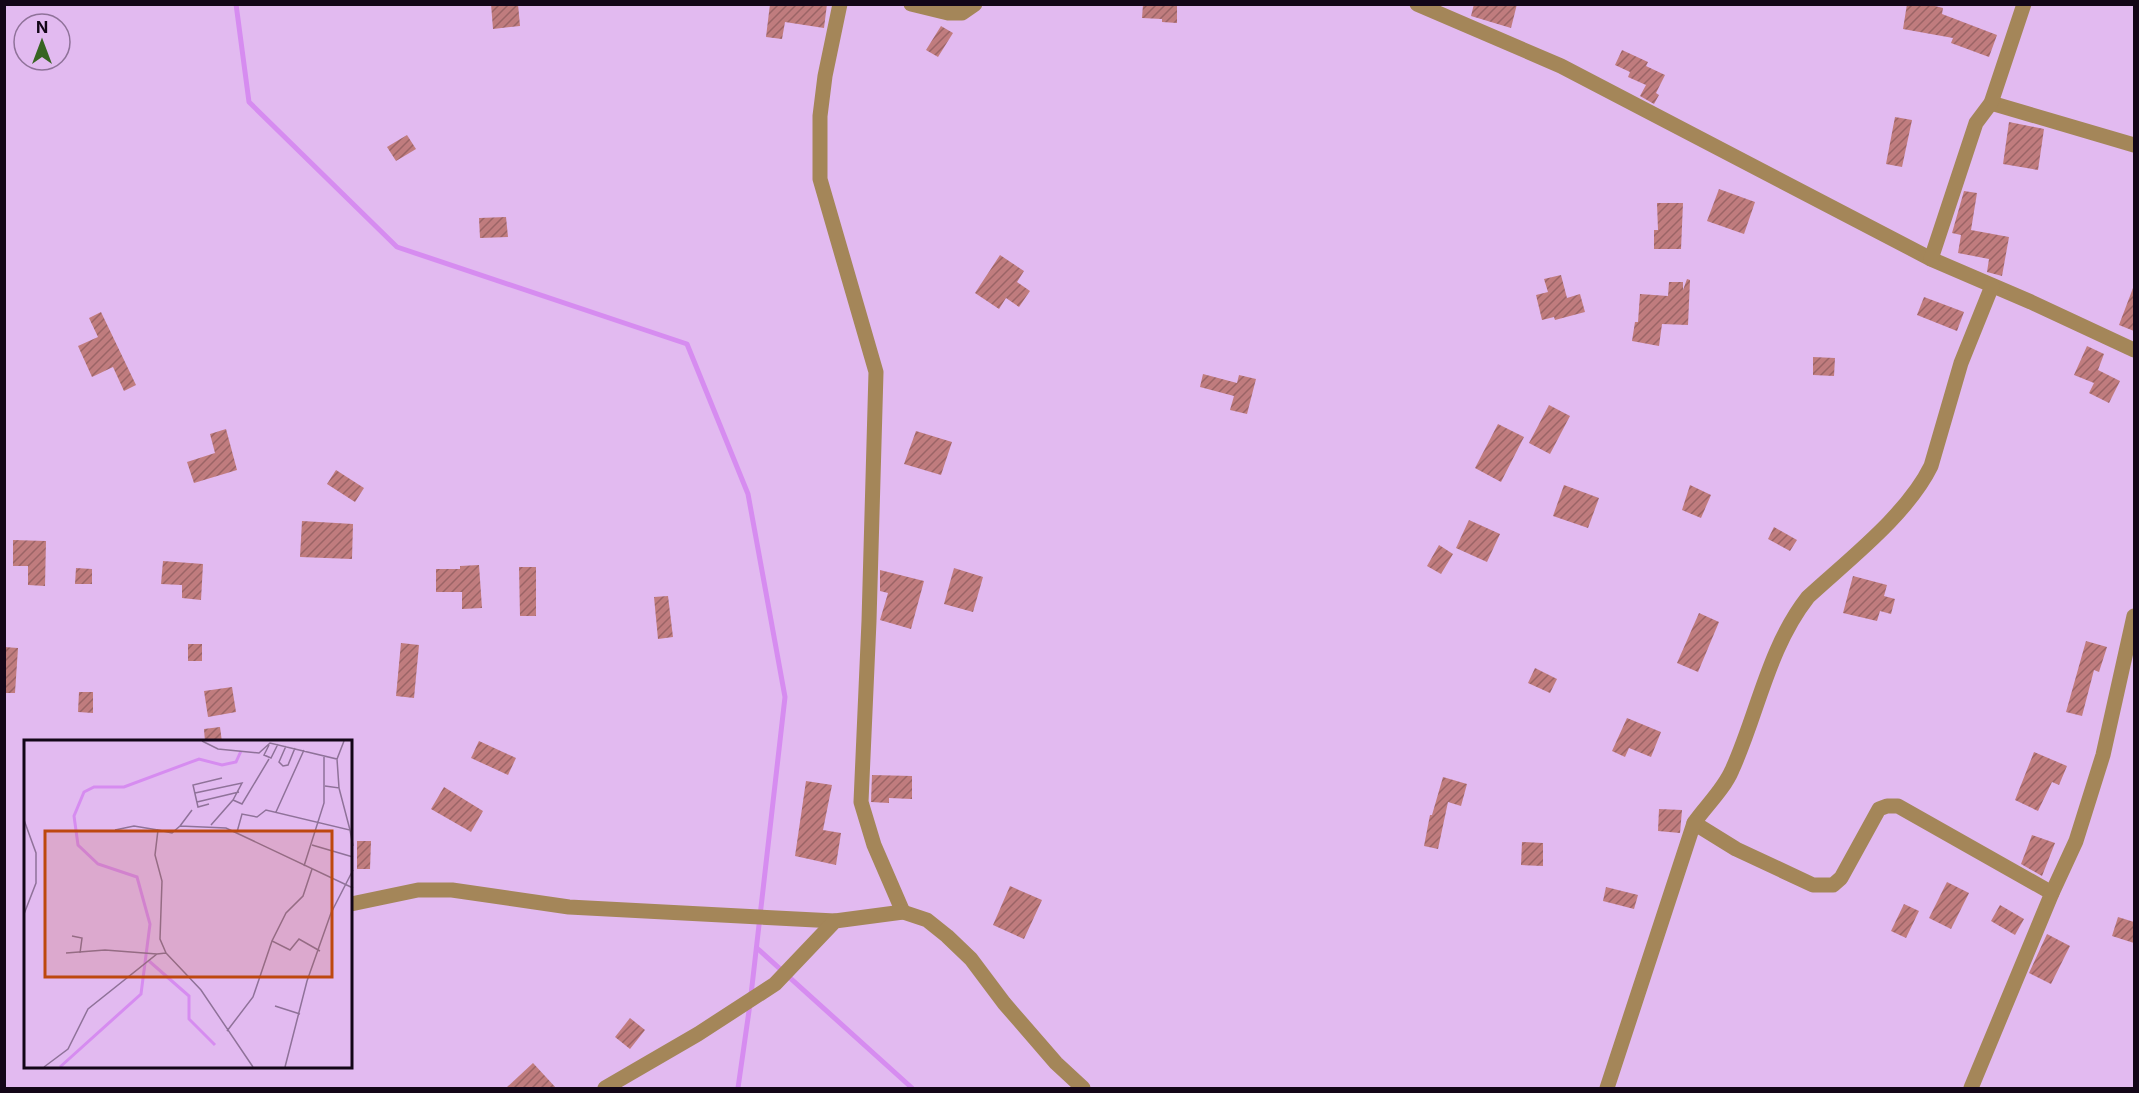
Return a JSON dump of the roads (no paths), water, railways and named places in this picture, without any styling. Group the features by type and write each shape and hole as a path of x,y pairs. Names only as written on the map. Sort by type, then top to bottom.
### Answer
{"street":[{"path":"840,4 821,106 820,179 876,372 861,802 874,845 903,912"},
{"path":"911,4 948,14 962,13 975,4"},
{"path":"1417,4 1434,8 1561,66 1931,258 2134,350"},
{"path":"1931,258 1976,123 1991,104 2024,4"},
{"path":"1991,104 2134,145"},
{"path":"1607,1089 1694,823 1731,772 1780,643 1796,612 1808,597 1896,516 1924,482 1931,466 1961,363 1992,286"},
{"path":"1971,1089 2052,893 2076,841 2103,755 2134,616"},
{"path":"1694,823 1736,849 1813,885 1827,886 1836,883 1841,878 1879,809 1898,806 2052,893"},
{"path":"352,904 418,890 452,890 569,908 835,921 903,912 927,920 955,944 1056,1063 1083,1089"},
{"path":"605,1089 698,1034 783,977 835,921"}],"waterway":[{"path":"236,4 249,102 397,247 687,344 748,494 785,697 751,995"},
{"path":"758,949 912,1088"},
{"path":"738,1088 750,1004"}]}
